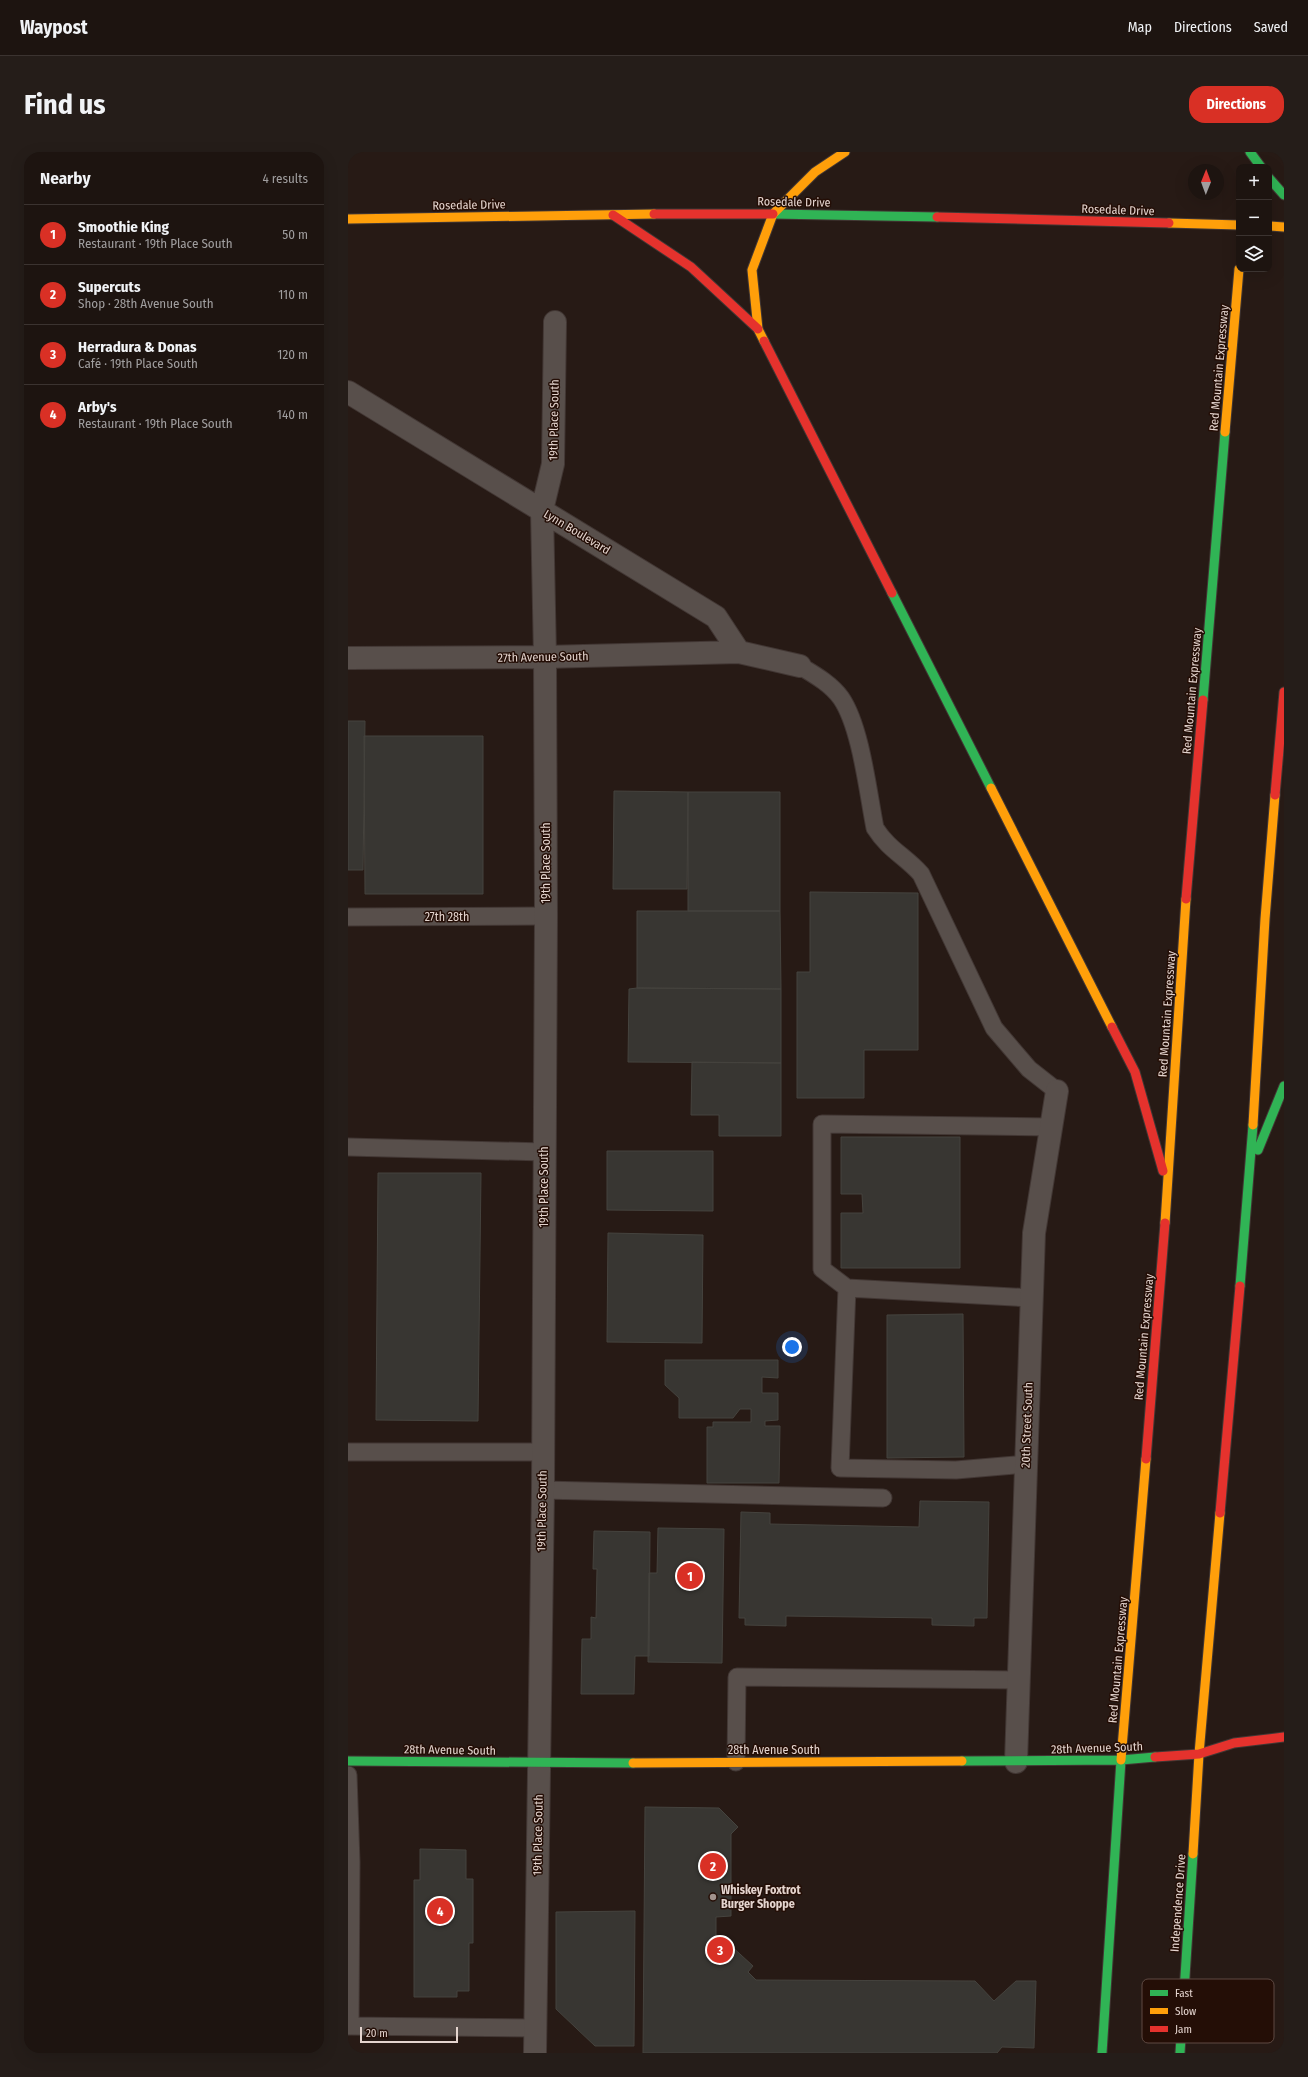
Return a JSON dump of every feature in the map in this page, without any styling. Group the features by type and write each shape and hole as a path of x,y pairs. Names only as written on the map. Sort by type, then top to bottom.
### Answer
{"main road":[{"path":"758,329 752,270 772,214 814,172 845,152"},
{"path":"1247,164 1249,152"},
{"path":"1249,152 1259,164"},
{"path":"1272,181 1284,195"},
{"name":"Rosedale Drive","path":"348,219 772,214 1236,225"},
{"path":"613,215 691,267 758,329 1135,1072 1168,1188"},
{"path":"1272,226 1284,227"},
{"name":"Red Mountain Expressway","path":"1121,1760 1168,1188 1188,872 1239,272"},
{"path":"1199,1754 1251,1166 1265,919 1284,692"},
{"path":"1251,1166 1284,1086"},
{"name":"28th Avenue South","path":"348,1761 539,1763 1016,1762 1121,1760 1199,1754 1234,1743 1284,1737"},
{"name":"Independence Drive","path":"1185,1979 1199,1754"},
{"path":"1102,2053 1121,1760"},
{"name":"Independence Drive","path":"1180,2053 1181,2043"}],"street":[{"name":"19th Place South","path":"535,2053 543,1490 546,916 545,657 542,510 553,464 555,322"},
{"name":"Lynn Boulevard","path":"348,392 716,617 739,652"},
{"name":"27th Avenue South","path":"348,658 545,657 739,652"},
{"path":"739,652 800,666"},
{"name":"20th Street South","path":"1016,1762 1034,1233 1057,1091"}],"lane":[{"path":"800,666 829,684 841,698 854,721 875,828 883,841 897,855 911,863 921,874 994,1028 1029,1069 1057,1091"},
{"name":"27th 28th","path":"348,917 546,916"},
{"path":"1032,1298 847,1288 822,1269 822,1124 1051,1127"},
{"path":"348,1147 544,1152"},
{"path":"847,1288 840,1468 956,1470 1026,1464"},
{"path":"348,1452 542,1452"},
{"path":"543,1490 883,1498"},
{"path":"736,1762 737,1677 1018,1680"},
{"path":"348,1775 350,1862 349,2026 535,2028"}],"building":[{"path":"348,721 365,721 363,870 348,870"},
{"path":"364,736 483,736 483,894 365,894"},
{"path":"614,791 688,792 687,889 613,889"},
{"path":"688,792 780,792 780,911 688,911"},
{"path":"810,892 918,893 918,1050 864,1050 864,1098 797,1098 797,972 810,972"},
{"path":"637,911 780,911 781,989 637,988"},
{"path":"629,989 781,989 781,1063 628,1062"},
{"path":"692,1062 781,1063 781,1136 719,1136 719,1115 691,1115"},
{"path":"841,1137 960,1137 960,1268 841,1268 841,1213 863,1213 862,1194 841,1194"},
{"path":"607,1151 713,1151 713,1211 607,1210"},
{"path":"378,1173 481,1173 478,1421 376,1420"},
{"path":"608,1233 703,1235 702,1343 607,1342"},
{"path":"963,1314 964,1457 887,1458 887,1315"},
{"path":"665,1360 778,1360 778,1378 762,1377 762,1393 778,1393 778,1420 765,1421 765,1426 780,1426 779,1483 707,1483 707,1427 713,1427 713,1422 751,1422 751,1409 740,1409 733,1418 679,1418 679,1398 665,1385"},
{"path":"920,1501 989,1502 987,1618 974,1618 974,1626 932,1625 932,1618 786,1616 786,1626 745,1625 745,1618 739,1618 741,1512 770,1513 770,1524 919,1527"},
{"path":"658,1528 724,1529 722,1663 648,1662 649,1573 657,1573"},
{"path":"594,1531 650,1532 649,1656 635,1656 634,1694 581,1694 582,1639 591,1639 591,1617 596,1618 597,1569 593,1569"},
{"path":"645,1807 719,1808 738,1827 731,1834 731,1916 716,1917 716,1941 724,1948 728,1943 753,1966 748,1972 756,1980 975,1981 994,2001 1016,1981 1036,1981 1034,2048 1002,2047 997,2053 643,2053"},
{"path":"420,1849 466,1850 466,1879 473,1879 473,1943 469,1943 469,1991 457,1991 457,1997 414,1997 414,1880 420,1880"},
{"path":"635,1911 634,2046 595,2046 556,2009 556,1912"}],"traffic: fast":[{"path":"1250,152 1259,164"},
{"path":"1272,181 1284,195"},
{"path":"773,214 937,217"},
{"path":"1203,700 1225,432"},
{"path":"892,593 991,788"},
{"path":"1258,1150 1284,1086"},
{"path":"1240,1286 1253,1125"},
{"path":"962,1761 1121,1760 1155,1757"},
{"path":"1102,2053 1121,1760"},
{"path":"348,1761 633,1763"},
{"path":"1185,1979 1193,1854"},
{"path":"1180,2053 1181,2043"}],"traffic: slow":[{"path":"764,341 758,329 752,270 773,214 815,172 845,152"},
{"path":"348,219 654,214"},
{"path":"1169,223 1236,225"},
{"path":"1272,226 1284,227"},
{"path":"1225,432 1239,272"},
{"path":"991,788 1112,1027"},
{"path":"1253,1125 1265,919 1275,795"},
{"path":"1165,1223 1186,899"},
{"path":"1121,1760 1146,1459"},
{"path":"1199,1754 1220,1513"},
{"path":"1193,1854 1199,1754"},
{"path":"633,1763 962,1761"}],"traffic: jam":[{"path":"654,214 773,214"},
{"path":"613,215 691,267 758,329"},
{"path":"937,217 1169,223"},
{"path":"764,341 892,593"},
{"path":"1275,795 1284,692"},
{"path":"1186,899 1203,700"},
{"path":"1112,1027 1135,1072 1163,1171"},
{"path":"1146,1459 1165,1223"},
{"path":"1220,1513 1240,1286"},
{"path":"1155,1757 1199,1754 1234,1743 1284,1737"}],"place":[{"name":"Smoothie King","path":"690,1576"},
{"name":"Supercuts","path":"713,1866"},
{"name":"Whiskey Foxtrot Burger Shoppe","path":"713,1897"},
{"name":"Arby's","path":"440,1911"},
{"name":"Herradura & Donas","path":"720,1950"}]}
